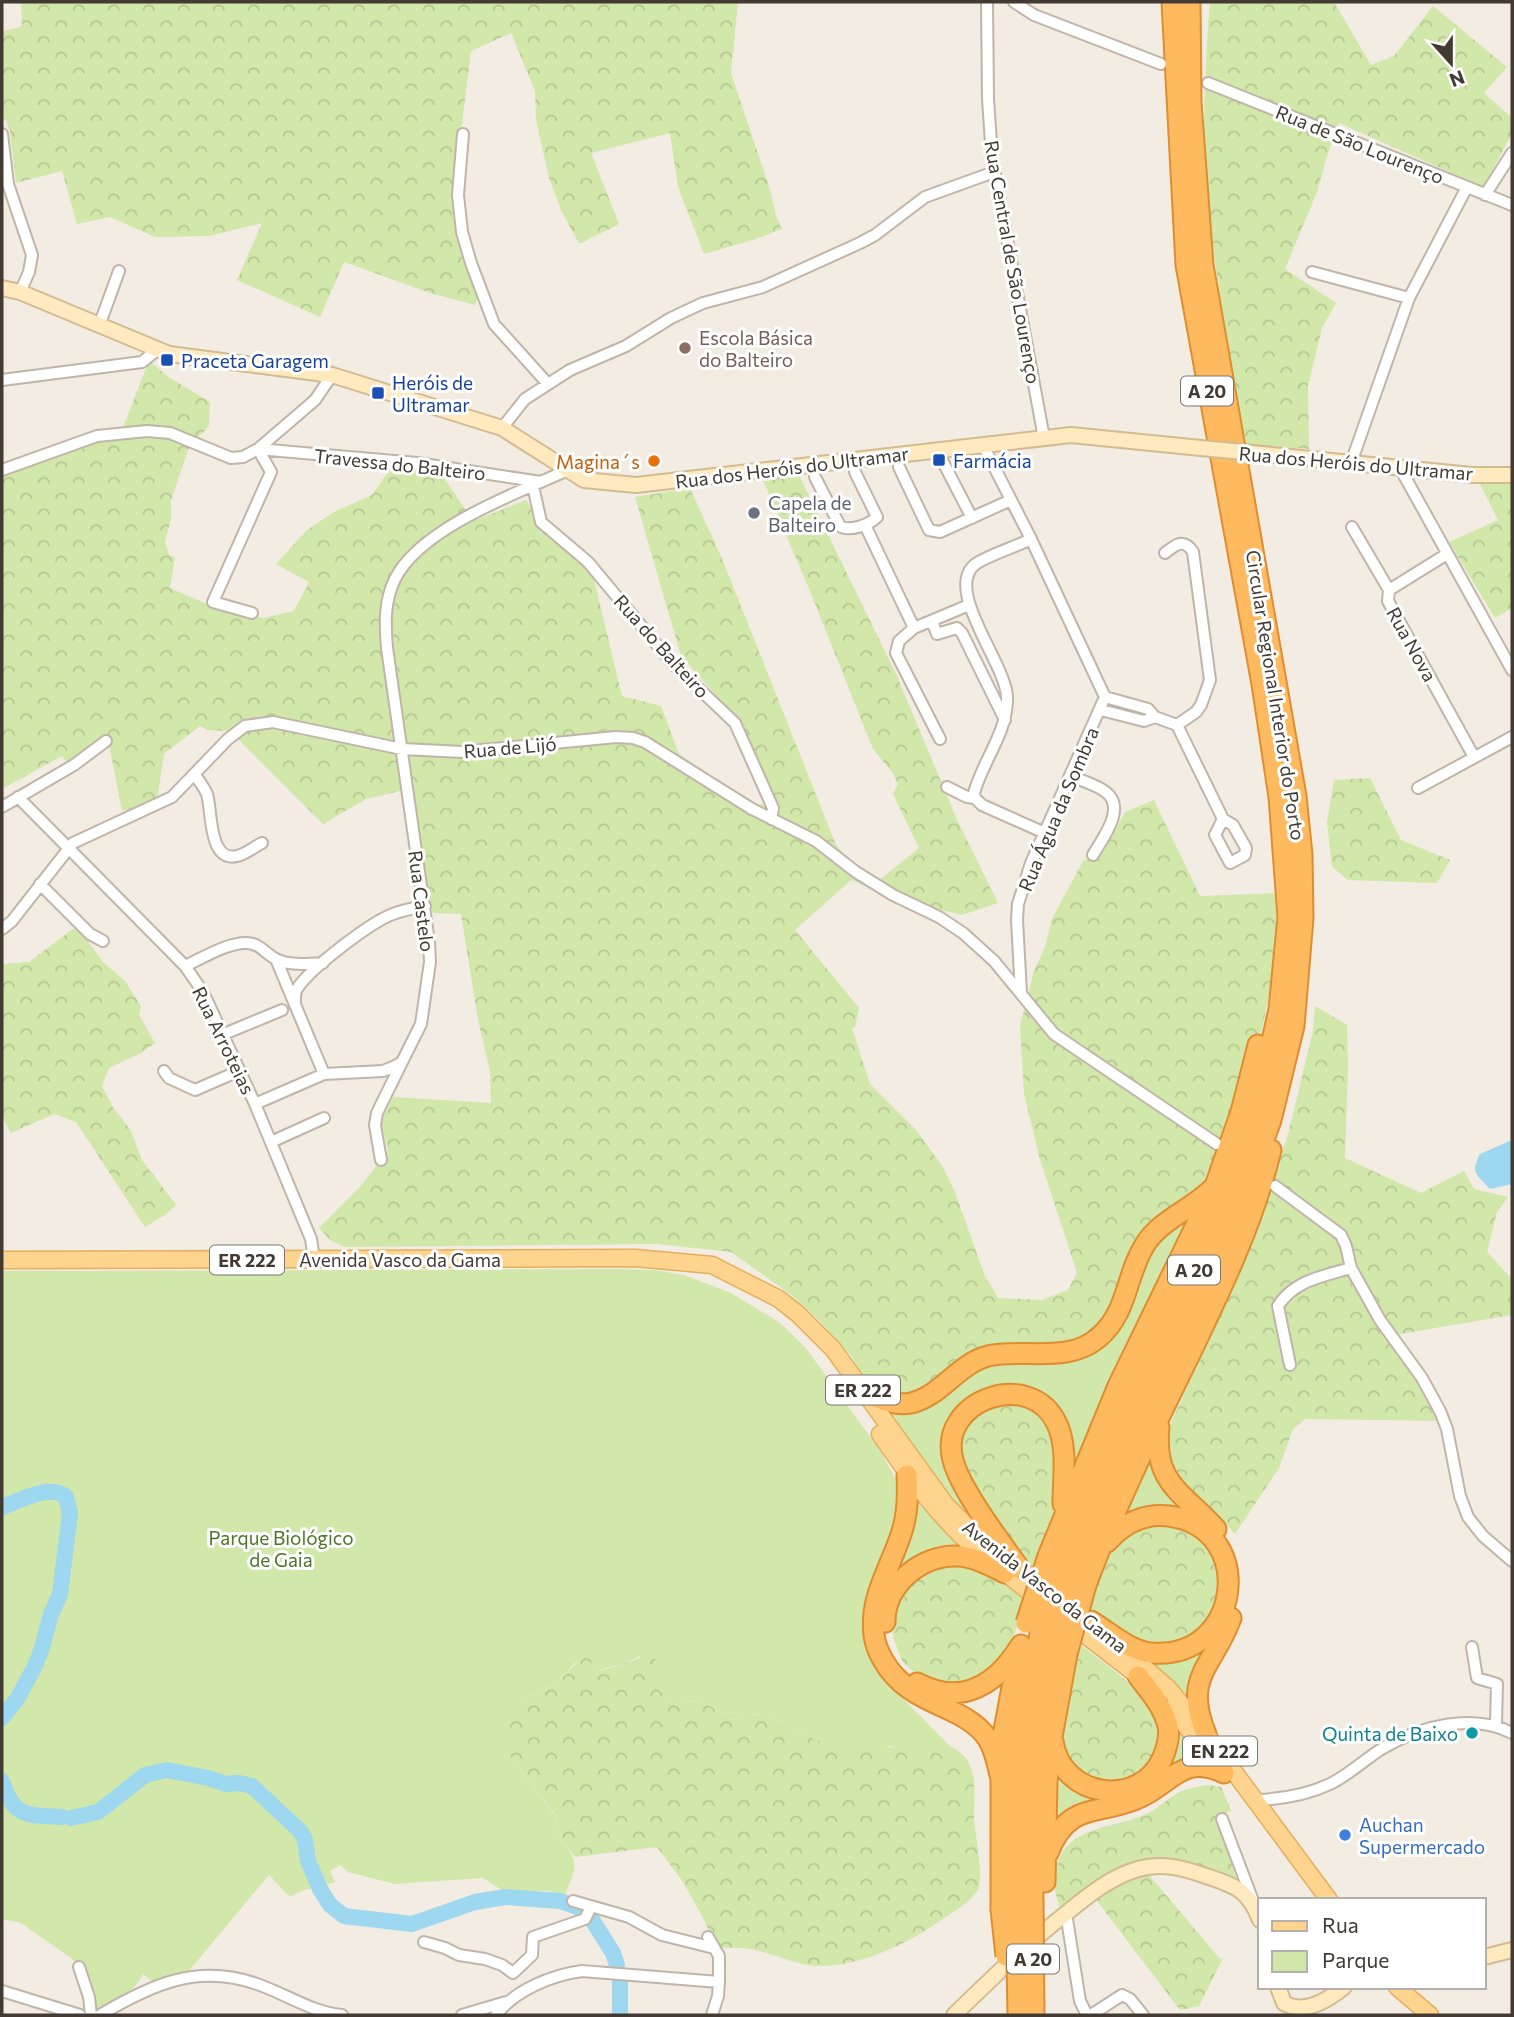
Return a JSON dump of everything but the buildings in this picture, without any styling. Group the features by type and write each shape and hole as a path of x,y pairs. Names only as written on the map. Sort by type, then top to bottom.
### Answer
{"highway":[{"name":"Circular Regional Interior do Porto","path":"1034,2015 1016,1906 1016,1776 1021,1728 1087,1497 1220,1214 1256,1114 1279,1009 1288,917 1279,797 1262,684 1186,265 1172,2"},
{"name":"Circular Regional Interior do Porto","path":"1067,1570 1102,1502 1235,1220 1271,1120 1294,1026 1303,918 1302,855 1296,796 1203,265 1191,102 1192,6"},
{"path":"1062,1517 1118,1386 1215,1186 1241,1112 1275,974 1283,961"},
{"path":"1099,1550 1230,1271 1250,1222 1265,1175 1296,1048 1294,1026"},
{"path":"865,1393 886,1402 909,1403 921,1400 971,1364 986,1357 1004,1353 1067,1352 1084,1347 1110,1326 1121,1309 1135,1266 1146,1243 1158,1228 1199,1202 1215,1186"},
{"path":"1013,1571 999,1540 952,1460 955,1429 972,1406 994,1395 1008,1394 1024,1395 1046,1408 1058,1426 1062,1443 1062,1517 1067,1570 1046,1639 1052,1737 1063,1768 1087,1787 1103,1792 1121,1791 1137,1786 1150,1777 1160,1764 1167,1747 1168,1729 1162,1709 1138,1676"},
{"path":"1163,1409 1158,1429 1160,1462 1165,1476 1175,1490 1204,1516 1229,1544 1239,1580 1237,1602 1230,1623 1199,1679 1196,1698 1206,1734"},
{"path":"908,1475 908,1509 902,1531 879,1586 873,1614 874,1638 891,1674 904,1687 975,1725 995,1754 1016,1906 1009,1973 1011,2009 1016,2015"},
{"path":"1067,1570 1099,1550 1130,1522 1147,1517 1166,1516 1184,1519 1212,1537 1227,1565 1228,1592 1220,1619 1200,1640 1177,1651 1151,1653 1089,1629"},
{"path":"1013,1571 961,1556 944,1557 925,1563 907,1574 893,1592 885,1616 885,1635 901,1669 913,1681 928,1689 944,1693 962,1692 988,1682 1009,1664 1021,1645 1046,1639"},
{"path":"1000,1775 1000,1746 1021,1645"},
{"path":"1042,2015 1047,1781 1052,1737"},
{"path":"1045,1861 1059,1830 1084,1812 1141,1797 1186,1767 1201,1765 1224,1773"}],"main road":[{"name":"Avenida Vasco da Gama","path":"2,1260 635,1258 712,1265 779,1299 817,1332 833,1349 946,1505 1013,1571"},
{"name":"Avenida Vasco da Gama","path":"672,1261 752,1294 809,1337 838,1372 908,1475 953,1530 1151,1671 1206,1734 1328,1898"},
{"name":"Avenida Vasco da Gama","path":"1089,1629 1165,1701 1322,1898"},
{"path":"1399,1989 1430,2015"}],"street":[{"name":"Rua Central de São Lourenço","path":"987,2 988,99 994,172 1044,438"},
{"path":"1014,2 1034,15 1161,64"},
{"name":"Rua de São Lourenço","path":"1208,83 1512,205"},
{"path":"2,134 8,184 32,255 29,272 20,292"},
{"path":"463,134 458,195 462,232 471,263 494,324 548,384"},
{"path":"1485,195 1512,153"},
{"path":"502,428 519,405 570,370 626,346 671,318 703,303 763,287 860,243 875,235 925,197 994,172"},
{"path":"1351,463 1409,298 1467,187"},
{"path":"99,326 119,271"},
{"path":"1312,272 1409,298"},
{"name":"Rua dos Heróis do Ultramar","path":"2,288 20,292 156,350 186,357 332,374 502,428 584,480 594,482 636,485 1082,434 1472,475 1512,475"},
{"path":"2,380 142,362 156,350"},
{"path":"2,470 97,436 147,430 170,433 231,458 243,457 258,449 315,400 332,374"},
{"path":"983,445 1031,539 1105,697 1148,709 1155,717 1177,725 1223,818"},
{"path":"253,613 213,601 271,471 258,449"},
{"name":"Travessa do Balteiro","path":"258,449 417,463 537,484"},
{"path":"943,462 972,518"},
{"path":"899,467 929,530 940,532 1011,500"},
{"path":"1400,468 1512,670"},
{"name":"Rua Castelo","path":"382,1160 375,1125 377,1113 415,1038 424,1010 430,952 391,684 385,624 390,591 397,575 423,546 441,533 484,508 568,470"},
{"path":"815,477 844,529 875,520 876,514 855,471"},
{"name":"Rua do Balteiro","path":"537,484 541,522 587,562 673,664 735,723 773,808 771,819"},
{"path":"865,525 914,628"},
{"path":"1352,527 1389,590"},
{"path":"975,798 981,772 1007,713 1007,693 1002,674 969,605 965,590 966,579 977,564 1031,539"},
{"path":"1165,553 1181,542 1193,552 1210,680 1196,712 1177,725"},
{"name":"Rua Nova","path":"1447,554 1389,590 1388,601 1475,757"},
{"path":"940,740 896,653 899,641 914,628 969,605"},
{"path":"932,621 937,634 951,628 957,628 962,633 1004,720"},
{"name":"Rua Água da Sombra","path":"1021,993 1018,904 1031,863 1105,697"},
{"path":"1101,710 1144,721 1155,717"},
{"name":"Rua de Lijó","path":"2,929 12,921 67,849 80,838 172,796 245,726 272,722 402,749 473,752 616,737 633,738 645,742 771,819 816,841 893,895 939,917 963,933 994,961 1021,993"},
{"path":"1418,788 1512,737"},
{"path":"2,807 74,765 106,741"},
{"path":"195,775 207,794 211,829 223,852 229,857 236,856 262,843"},
{"path":"1071,776 1105,791 1113,799 1114,813 1093,855"},
{"path":"947,787 1045,833"},
{"name":"Rua Arroteias","path":"18,797 185,966 203,992 271,1142 311,1239 314,1259"},
{"path":"40,884 90,934 103,941"},
{"path":"295,1004 295,992 306,976 380,920 425,906"},
{"path":"185,966 237,944 246,943 263,948 276,959 324,1074"},
{"path":"276,959 301,964 323,963"},
{"path":"1021,993 1054,1034 1217,1144"},
{"path":"224,1034 282,1010"},
{"path":"255,1104 324,1074 383,1071 402,1062"},
{"path":"164,1072 169,1078 195,1090 239,1070"},
{"path":"271,1142 324,1118"},
{"path":"1275,1186 1341,1235 1352,1268 1380,1320 1429,1390 1447,1429 1460,1496 1468,1517 1483,1536 1512,1561"},
{"path":"1290,1365 1278,1306 1285,1295 1305,1282 1352,1268"},
{"path":"1472,1647 1477,1678 1497,1684 1496,1724"},
{"path":"1256,1800 1301,1795 1331,1784 1383,1748 1422,1729 1468,1723 1496,1724 1512,1732"},
{"path":"1222,1819 1258,1914"},
{"path":"954,2015 1045,1928 1097,1888 1138,1869 1182,1867 1237,1887 1254,1903"},
{"path":"573,1901 589,1913"},
{"path":"513,1973 532,1955 533,1937 589,1913 629,1917 662,1935 714,1948"},
{"path":"1066,1913 1080,2001 1089,2015 1122,1995 1130,1999 1143,2015"},
{"path":"708,1937 719,1956 718,1996 712,2015"},
{"path":"424,1942 459,1955 502,1965 513,1973 519,1994"},
{"path":"1486,1956 1512,1950"},
{"path":"79,1967 89,1997 91,2015"},
{"path":"462,2015 506,2002 564,1973 582,1971 719,1982"},
{"path":"100,2015 143,1990 191,1977 227,1977 257,1983 317,2011 342,2015"},
{"path":"1279,1989 1284,2003 1299,2008 1317,2004 1341,1989"},
{"path":"2,1991 80,2015"},
{"path":"496,2015 506,2002"}],"green space":[{"path":"21,2 738,2 731,73 782,229 704,254 678,187 670,133 591,153 619,224 579,244 562,212 549,178 536,120 535,91 511,33 471,51 462,124 461,186 456,227 481,288 475,305 430,293 344,262 320,317 237,280 262,223 209,236 155,237 110,217 77,224 62,171 16,183 10,132 6,120 2,119 2,32 22,26"},
{"path":"1210,2 1334,2 1371,65 1394,56 1433,6 1507,67 1484,93 1512,118 1512,134 1483,187 1339,123 1317,192 1285,269 1336,303 1322,328 1308,386 1309,449 1244,444 1219,292 1206,175 1204,101"},
{"path":"149,361 170,378 210,402 209,426 189,447 171,500 171,519 165,542 169,555 175,557 170,588 207,604 263,618 294,611 309,582 276,564 307,530 334,512 372,495 391,468 440,472 473,521 526,500 539,522 592,571 622,696 661,706 679,754 753,805 771,803 737,719 681,656 635,497 690,488 723,561 836,845 872,886 919,848 893,794 898,784 873,749 760,473 797,471 896,674 958,822 998,903 962,915 897,899 851,880 795,930 859,1008 855,1027 852,1028 870,1084 916,1130 943,1167 955,1192 984,1274 998,1298 1042,1300 1068,1290 1077,1273 1039,1156 1024,1093 1020,1026 1034,971 1045,947 1052,919 1083,861 1103,852 1125,812 1154,800 1200,896 1278,893 1273,975 1257,1054 1210,1189 1172,1214 1099,1332 1069,1342 1009,1343 984,1349 907,1399 867,1384 852,1357 819,1320 790,1294 731,1252 657,1244 345,1247 330,1240 319,1228 359,1188 388,1151 381,1121 393,1097 491,1103 490,1071 478,1020 461,914 432,913 409,789 366,799 323,824 230,731 207,730 200,726 164,754 157,801 122,811 108,739 69,766 62,756 2,789 2,471 39,455 120,435"},
{"path":"1512,480 1512,608 1495,618 1449,542 1498,520 1479,482"},
{"path":"1370,778 1401,840 1450,860 1437,883 1348,880 1332,867 1327,822 1334,780"},
{"path":"77,926 103,962 125,981 141,1006 139,1015 155,1043 141,1053 109,1068 102,1086 114,1109 130,1129 142,1160 176,1205 145,1227 76,1122 54,1114 11,1133 2,1117 2,964 29,962"},
{"path":"1315,1006 1347,1025 1345,1158 1421,1193 1464,1171 1474,1189 1508,1197 1497,1212 1487,1252 1512,1279 1512,1315 1394,1335 1450,1421 1305,1419 1293,1429 1279,1468 1235,1534 1184,1481 1170,1456 1167,1436 1249,1252 1289,1131 1313,1031"},
{"path":"1198,1208 1070,1486 992,1542 953,1507 883,1406 962,1377 989,1364 1061,1359 1153,1242"},
{"name":"Parque Biológico de Gaia","path":"654,1270 684,1275 731,1293 779,1322 805,1347 879,1449 897,1481 900,1504 865,1633 872,1663 885,1681 951,1747 945,1755 889,1746 849,1764 824,1744 768,1715 721,1713 705,1703 666,1697 656,1688 640,1656 624,1664 585,1673 596,1654 575,1663 557,1682 508,1709 511,1719 505,1750 558,1819 556,1833 574,1862 573,1875 565,1895 548,1891 510,1892 483,1878 395,1884 348,1872 340,1865 330,1871 335,1882 301,1891 290,1897 269,1875 188,1972 153,1982 143,1974 135,1986 123,1996 97,2010 88,1983 88,1970 21,1923 2,1919 2,1271"},
{"path":"993,1401 1032,1407 1046,1420 1054,1435 1058,1503 1051,1529 1033,1570 1019,1556 959,1464 958,1443 963,1427"},
{"path":"1153,1445 1210,1527 1118,1525"},
{"path":"916,1501 970,1555 891,1578"},
{"path":"1151,1523 1173,1523 1189,1529 1218,1558 1222,1599 1190,1639 1158,1642 1135,1637 1114,1626 1089,1607 1108,1555 1124,1537"},
{"path":"946,1563 985,1569 1025,1600 1010,1650 999,1668 961,1688 919,1677 902,1661 893,1637 892,1618 898,1599 925,1570"},
{"path":"1212,1638 1192,1708 1143,1658"},
{"path":"1077,1642 1133,1687 1158,1720 1160,1727 1156,1758 1147,1771 1134,1779 1118,1783 1086,1777 1073,1767 1064,1752 1061,1741 1062,1714"},
{"path":"588,1652 596,1654 586,1672 615,1667 639,1658 654,1658 659,1662 663,1674 657,1688 666,1697 705,1703 721,1713 768,1715 824,1744 849,1763 855,1753 878,1748 911,1749 945,1755 951,1747 967,1760 973,1777 980,1871 977,1891 962,1906 912,1938 881,1953 849,1963 816,1966 750,1949 717,1948 681,1879 657,1847 575,1857 556,1833 558,1818 505,1750 510,1719 508,1709 557,1682"},
{"path":"1173,1719 1206,1763 1052,1829 1054,1763"},
{"path":"1207,1785 1221,1787 1231,1810 1218,1818 1238,1885 1172,1861 1150,1876 1220,1959 1223,1958 1199,2006 1180,2010 1091,1893 1060,1909 1054,1878 1065,1848 1075,1839 1153,1811 1179,1792"}],"water":[{"path":"1512,1140 1512,1184 1490,1189 1476,1173 1477,1160 1480,1154"}],"waterway":[{"path":"2,1507 34,1494 52,1492 66,1497 70,1513 60,1594 34,1668 17,1699 2,1718"},
{"path":"71,1818 98,1812 145,1775 167,1770 226,1784 252,1786 300,1831 305,1840 308,1861 320,1889 330,1905 344,1916 412,1924 475,1902 505,1897 560,1901 586,1910 613,1953 617,1965"},
{"path":"2,1781 11,1802 23,1812 62,1817"},
{"path":"620,1981 620,2015"}],"place":[{"name":"Escola Básica do Balteiro","path":"685,348"},
{"name":"Praceta Garagem","path":"167,360"},
{"name":"Heróis de Ultramar","path":"378,393"},
{"name":"Farmácia","path":"939,460"},
{"name":"Magina´s","path":"654,461"},
{"name":"Capela de Balteiro","path":"754,513"},
{"name":"Quinta de Baixo","path":"1472,1733"},
{"name":"Auchan Supermercado","path":"1345,1835"}]}
